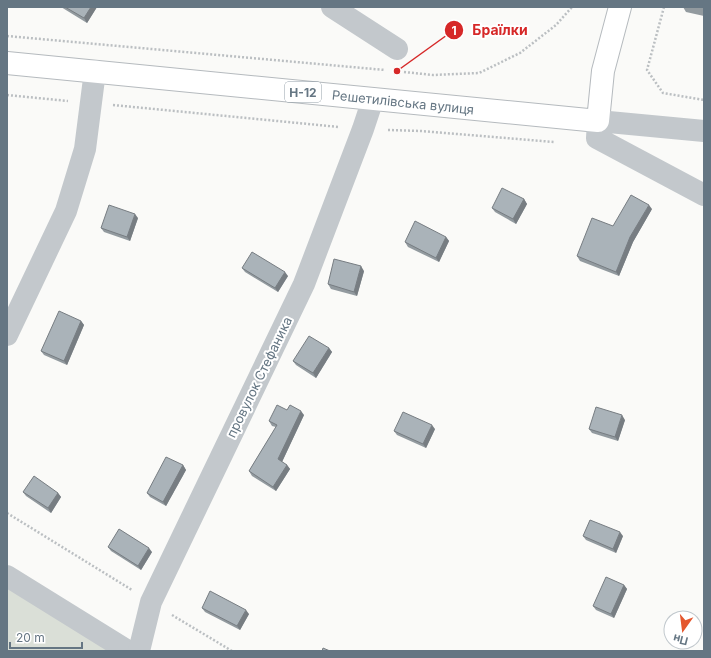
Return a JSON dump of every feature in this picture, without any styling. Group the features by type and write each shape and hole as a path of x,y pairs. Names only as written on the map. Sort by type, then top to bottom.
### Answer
{"main road":[{"path":"598,121 603,71 620,7"},
{"name":"Решетилівська вулиця","path":"7,63 598,121"}],"street":[{"path":"332,7 397,49"},
{"path":"7,335 66,211 85,150 95,71"},
{"name":"провулок Стефаника","path":"139,651 151,602 304,284 363,129 372,99"},
{"path":"598,121 597,138 704,195"},
{"name":"Решетилівська вулиця","path":"598,121 704,130"},
{"path":"7,576 128,651"}],"path":[{"path":"397,71 433,74 479,73 520,53 556,25 572,7"},
{"path":"664,7 647,70 663,94 704,100"},
{"path":"7,36 389,70"},
{"path":"7,95 363,129 421,131 558,142"},
{"path":"7,513 232,651"}],"shaded area":[{"path":"7,586 111,651 7,651"}],"building":[{"path":"65,7 91,7 84,18"},
{"path":"502,188 524,199 513,219 492,208"},
{"path":"631,195 649,205 630,237 616,272 577,256 592,218 613,226"},
{"path":"109,205 135,214 127,237 101,228"},
{"path":"415,221 446,237 436,258 405,242"},
{"path":"252,252 285,272 275,288 242,268"},
{"path":"334,259 361,266 354,292 328,284"},
{"path":"59,311 81,321 64,361 41,351"},
{"path":"309,336 329,348 313,373 293,361"},
{"path":"277,405 287,410 290,405 301,411 278,459 287,465 273,487 249,471 277,425 269,421"},
{"path":"596,407 622,415 615,437 589,429"},
{"path":"403,412 432,425 423,444 394,431"},
{"path":"166,457 183,465 163,502 147,493"},
{"path":"34,476 58,493 48,508 23,492"},
{"path":"590,520 620,532 613,549 583,536"},
{"path":"119,529 149,548 138,566 108,547"},
{"path":"606,577 624,585 611,614 593,606"},
{"path":"210,591 246,610 237,626 202,608"},
{"path":"323,648 330,651 322,651"}],"place":[{"name":"Браїлки","path":"397,71"}]}
